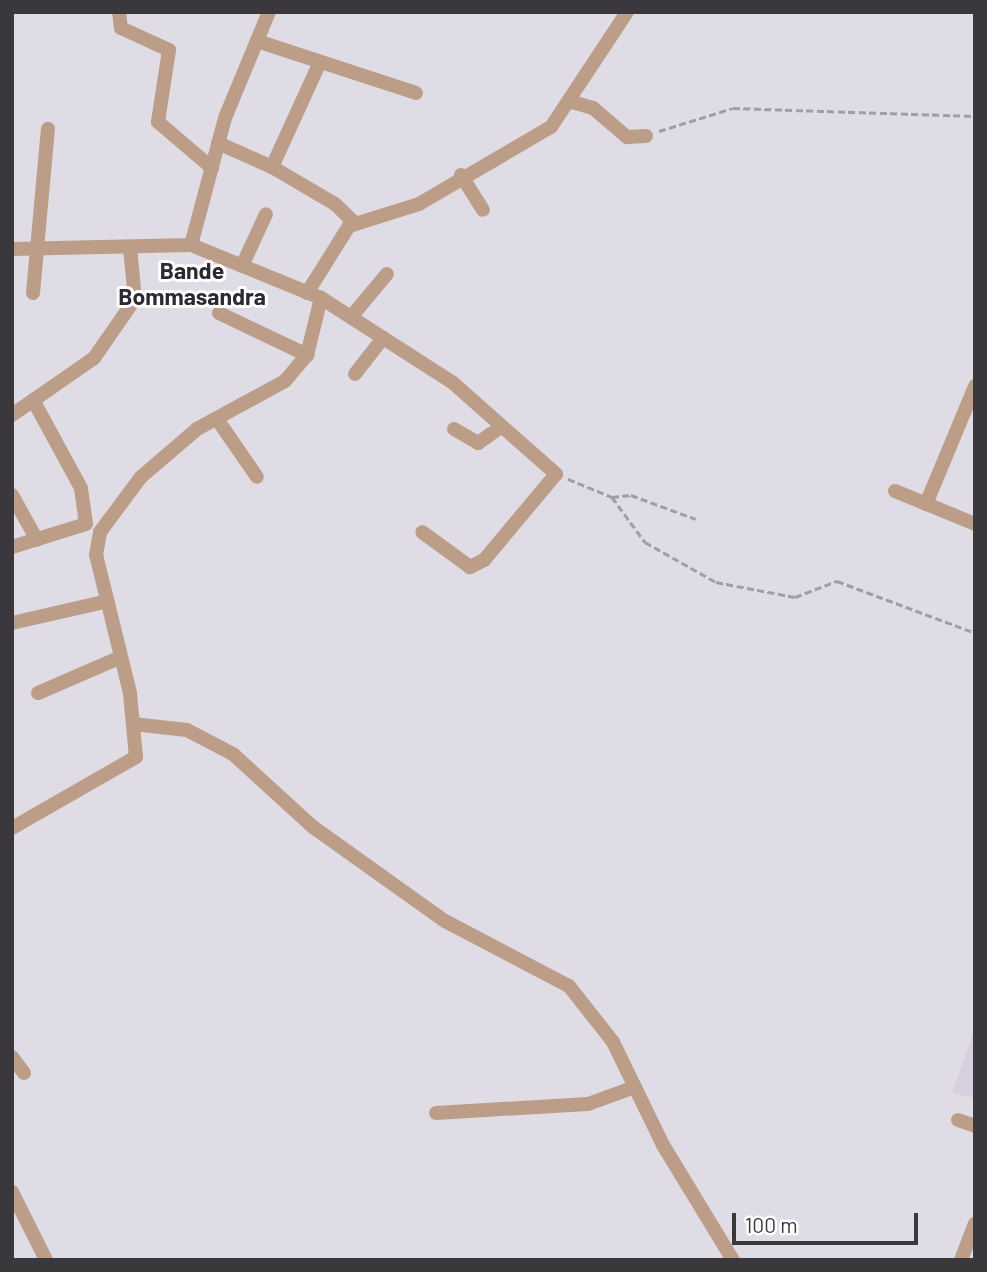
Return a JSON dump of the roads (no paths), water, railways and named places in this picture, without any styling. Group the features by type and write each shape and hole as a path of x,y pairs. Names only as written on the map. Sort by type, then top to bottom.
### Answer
{"street":[{"path":"191,245 218,143 260,42 269,12"},
{"path":"12,828 136,757 121,657 96,555 100,532 141,477 217,419 285,381 307,355 314,295 356,224 419,204 461,175 551,127 572,102 627,12"},
{"path":"117,13 121,28 169,50 158,122 212,168"},
{"path":"260,42 416,93"},
{"path":"272,167 320,62"},
{"path":"572,102 593,108 627,137 646,136"},
{"path":"33,293 40,249 48,129"},
{"path":"218,143 272,167 335,204 356,224"},
{"path":"461,175 483,210"},
{"path":"242,266 266,214"},
{"path":"12,249 191,245 314,295 452,382 556,474 484,560 470,567 422,532"},
{"path":"12,415 94,358 135,299 130,248"},
{"path":"351,317 387,274"},
{"path":"219,313 307,355"},
{"path":"355,374 383,338"},
{"path":"926,504 975,386"},
{"path":"33,400 81,488 86,524"},
{"path":"217,419 257,477"},
{"path":"454,429 478,443 502,426"},
{"path":"895,491 975,524"},
{"path":"12,495 37,540"},
{"path":"12,547 86,524 100,532"},
{"path":"12,623 107,601"},
{"path":"38,693 121,657"},
{"path":"132,723 187,730 233,754 313,827 445,921 569,986 613,1042 635,1087 733,1260"},
{"path":"12,1057 24,1073"},
{"path":"436,1113 587,1104 635,1087"},
{"path":"958,1120 975,1126"},
{"path":"12,1192 46,1260"},
{"path":"961,1260 975,1224"}],"district":[{"name":"Bande Bommasandra","path":"192,283"}]}
